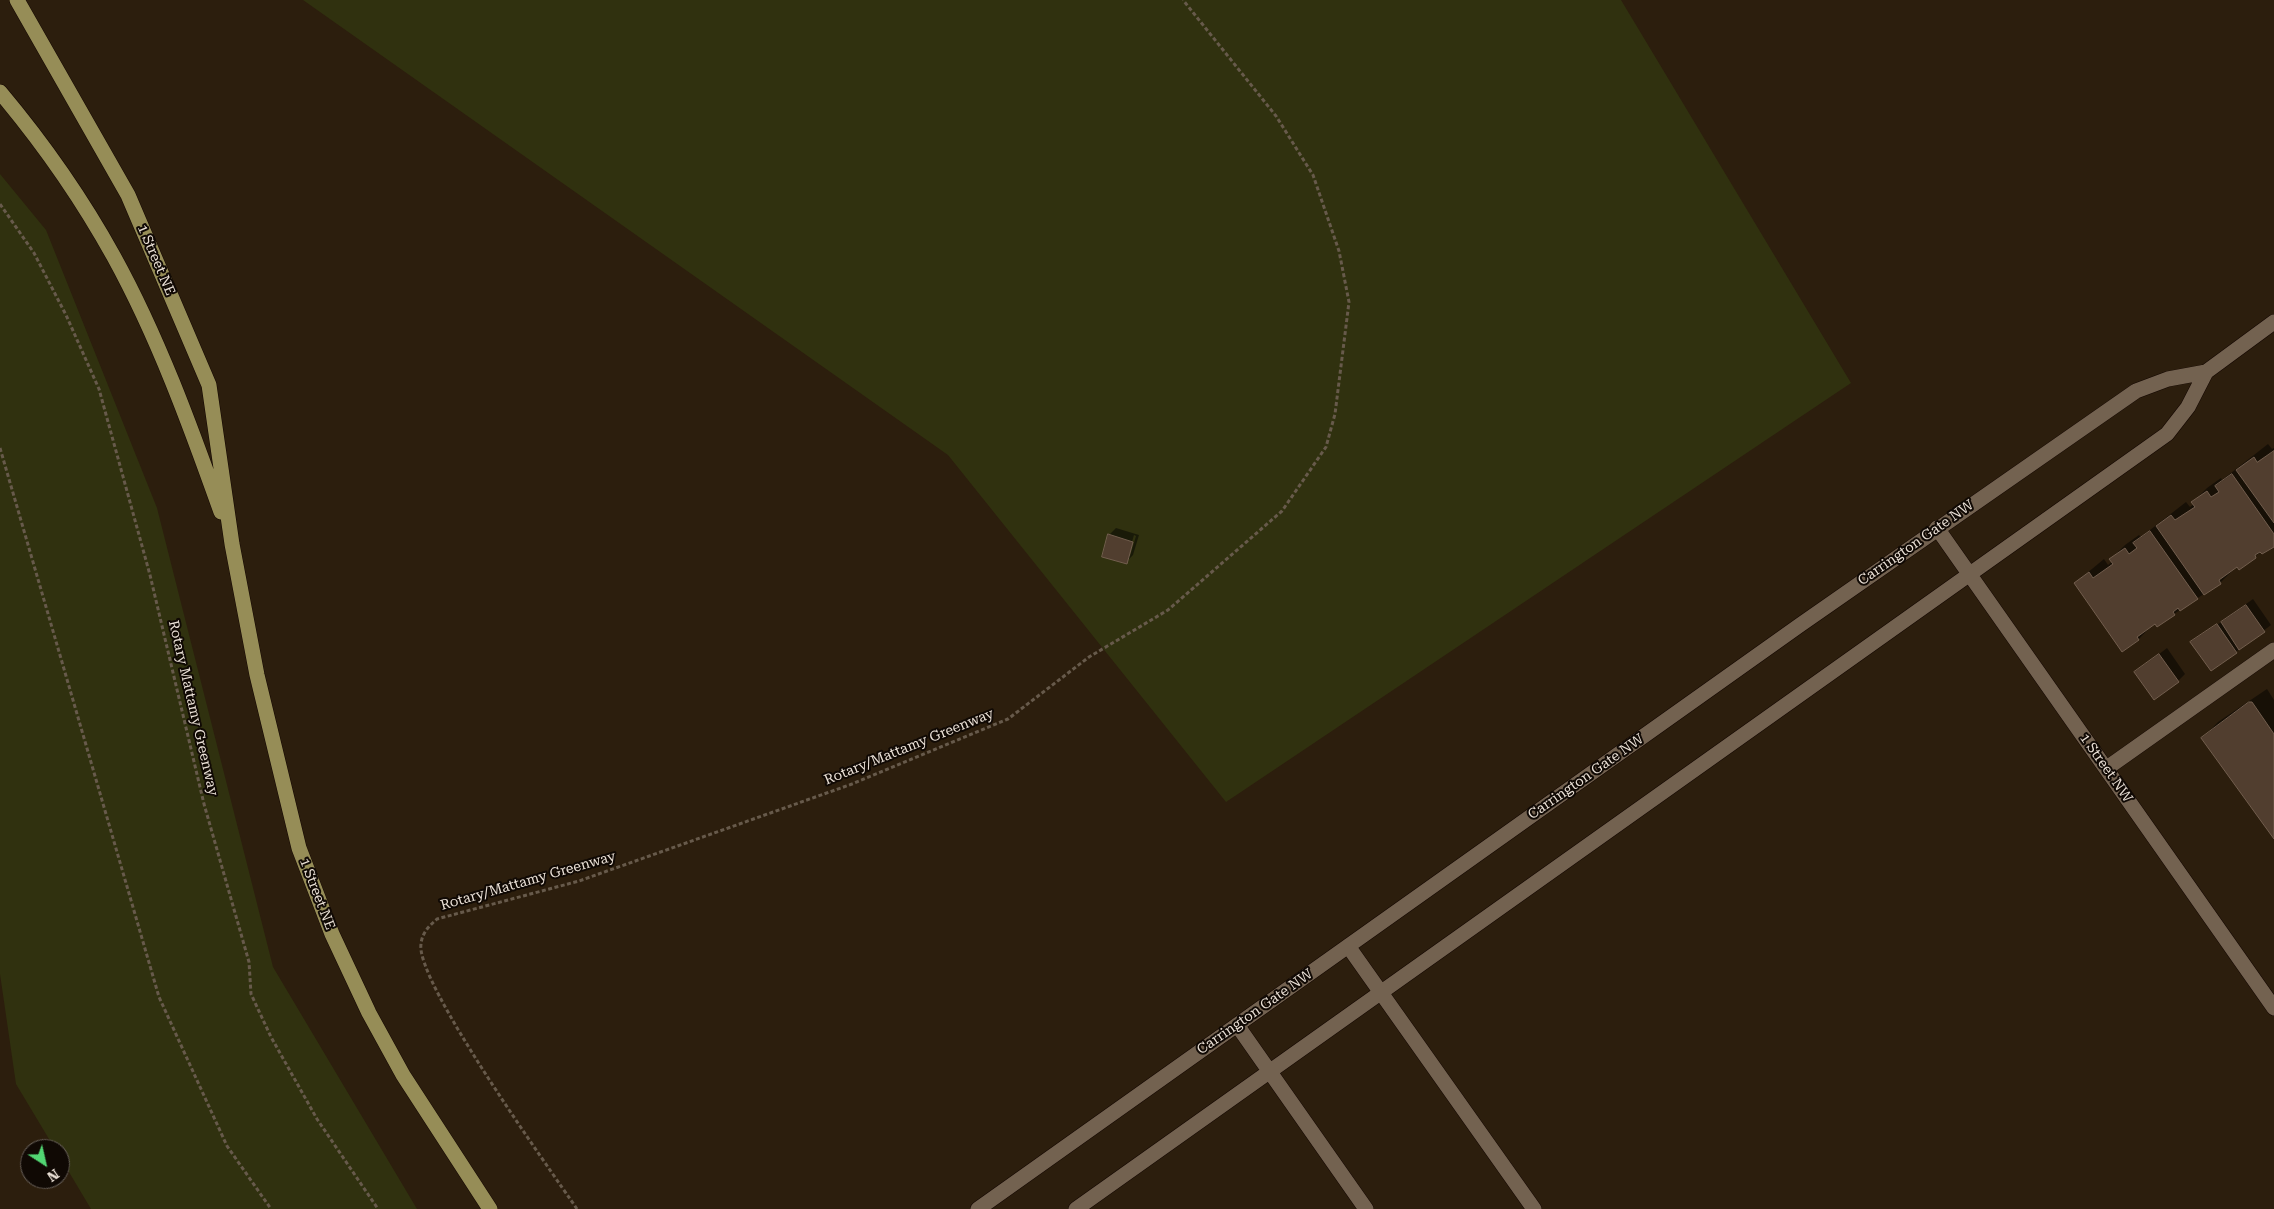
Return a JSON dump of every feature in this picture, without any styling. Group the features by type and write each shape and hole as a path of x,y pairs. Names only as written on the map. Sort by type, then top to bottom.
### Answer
{"main road":[{"name":"1 Street NE","path":"17,0 128,195 209,385 232,544 257,675 299,848 332,934 369,1013 403,1075 490,1209"},
{"name":"1 Street NE","path":"0,92 69,184 114,257 188,418 232,544"}],"street":[{"name":"Carrington Gate NW","path":"978,1209 1937,528 2136,391 2168,379 2206,372 2274,322"},
{"name":"Carrington Gate NW","path":"1076,1209 1970,572 2167,434 2188,407 2206,372"},
{"name":"1 Street NW","path":"1937,528 1970,572 2274,1008"},
{"path":"2107,768 2274,650"},
{"path":"1348,946 1534,1209"},
{"path":"1236,1025 1366,1209"}],"path":[{"name":"Rotary/Mattamy Greenway","path":"576,1209 475,1057 441,1001 423,962 420,945 426,930 437,919 579,881 852,784 1008,719 1089,657 1168,610 1282,511 1326,446 1334,414 1349,302 1340,251 1313,175 1276,116 1183,0"},
{"name":"Rotary Mattamy Greenway","path":"0,204 34,253 66,315 99,389 150,575 204,804 249,962 251,994 271,1037 318,1119 378,1209"},
{"path":"0,448 159,997 227,1146 271,1209"}],"shaded area":[{"path":"303,0 1621,0 1851,383 1226,802 948,455"},
{"path":"0,174 46,230 157,508 273,967 417,1209 91,1209 70,1174 70,1139 49,1139 16,1084 0,974"}],"building":[{"path":"2274,451 2274,523 2236,470 2254,457 2257,462"},
{"path":"2232,474 2274,534 2274,547 2262,554 2260,552 2255,555 2256,558 2239,570 2237,567 2219,580 2221,584 2204,595 2156,526 2171,515 2175,520 2195,507 2191,502 2207,491 2211,497 2219,492 2215,486"},
{"path":"2150,531 2198,599 2180,611 2178,608 2173,612 2175,615 2157,627 2155,624 2137,637 2139,640 2122,652 2074,583 2089,572 2093,578 2113,564 2109,559 2125,548 2129,554 2137,548 2133,543"},
{"path":"1108,534 1133,542 1127,564 1102,557"},
{"path":"2246,605 2265,632 2239,650 2221,622"},
{"path":"2217,624 2237,653 2211,671 2190,642"},
{"path":"2159,654 2179,682 2154,700 2134,672"},
{"path":"2249,702 2252,702 2274,734 2274,839 2201,738"}]}
